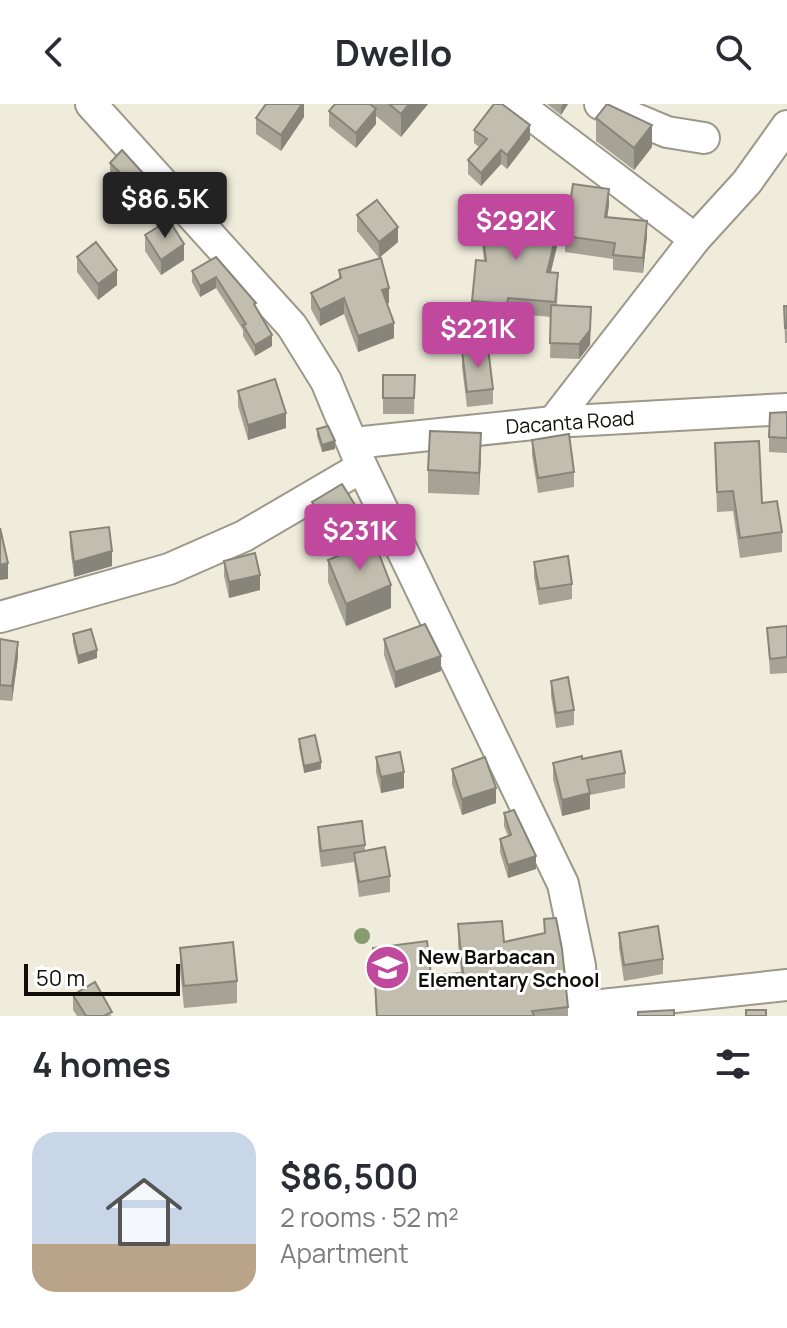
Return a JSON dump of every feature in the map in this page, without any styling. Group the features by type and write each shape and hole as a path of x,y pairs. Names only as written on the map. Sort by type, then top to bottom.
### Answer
{"street":[{"path":"91,104 292,326 326,381 358,455 563,884 580,966 583,1011 787,985"},
{"path":"517,104 695,239"},
{"path":"600,104 667,132 704,138"},
{"path":"553,422 695,239 747,182 787,126"},
{"name":"Dacanta Road","path":"358,455 553,422 787,409"},
{"path":"0,617 169,569 244,536 358,455"}],"building":[{"path":"266,104 302,104 281,135 256,118"},
{"path":"335,104 370,104 376,109 356,133 329,111"},
{"path":"389,104 409,104 401,114"},
{"path":"494,104 502,104 530,125 507,155 501,150 481,173 468,160 487,139 474,130"},
{"path":"607,104 652,125 634,148 596,118"},
{"path":"122,150 142,172 131,183 110,163"},
{"path":"573,184 609,189 605,217 647,221 643,258 613,255 615,243 565,236"},
{"path":"377,200 398,227 379,242 357,215"},
{"path":"512,216 558,227 547,272 558,273 555,302 508,298 507,304 472,301 476,260 486,261 481,219"},
{"path":"169,220 184,244 161,260 145,235"},
{"path":"96,242 117,270 98,284 77,257"},
{"path":"216,257 256,303 272,335 255,345 243,325 246,324 216,277 200,286 192,271"},
{"path":"381,258 389,288 382,290 394,323 358,336 344,298 320,310 311,293 341,278 339,270"},
{"path":"551,305 591,307 590,330 579,344 550,343"},
{"path":"784,306 787,306 787,328 785,328"},
{"path":"488,348 493,389 467,392 462,351"},
{"path":"383,375 415,375 414,398 383,398"},
{"path":"275,379 286,413 248,425 238,391"},
{"path":"787,412 787,438 769,437 770,413"},
{"path":"328,426 335,441 322,445 317,429"},
{"path":"430,431 481,433 479,473 428,470"},
{"path":"569,434 574,472 538,478 532,440"},
{"path":"759,441 762,503 777,501 782,532 740,538 733,491 717,492 715,443"},
{"path":"342,484 355,505 324,523 312,502"},
{"path":"109,527 112,551 74,562 70,532"},
{"path":"0,528 8,563 0,565"},
{"path":"374,541 391,585 346,604 328,560"},
{"path":"255,553 260,575 229,582 224,561"},
{"path":"568,556 572,584 539,589 534,562"},
{"path":"425,624 441,656 395,672 384,639"},
{"path":"787,626 787,657 770,659 767,628"},
{"path":"91,629 97,650 78,656 73,634"},
{"path":"0,639 18,642 12,686 0,685"},
{"path":"568,677 574,710 556,713 551,681"},
{"path":"315,735 321,762 304,766 299,739"},
{"path":"621,751 625,773 587,780 590,793 562,800 553,763"},
{"path":"400,752 404,772 381,777 376,757"},
{"path":"485,757 496,788 462,799 452,769"},
{"path":"514,810 536,856 508,865 500,839 511,835 504,813"},
{"path":"362,821 365,845 321,851 318,827"},
{"path":"385,847 390,876 359,882 354,853"},
{"path":"556,918 568,1007 532,1011 534,1016 377,1016 373,948 427,941 431,975 463,973 458,924 502,921 504,942 545,933 544,919"},
{"path":"658,926 663,959 624,965 619,933"},
{"path":"233,942 237,981 184,986 180,948"},
{"path":"95,982 112,1012 104,1016 86,1016 73,995"},
{"path":"674,1010 674,1016 638,1016 638,1012"},
{"path":"746,1010 766,1010 766,1016 746,1016"}],"place":[{"name":"New Barbacan Elementary School","path":"387,967"}]}
